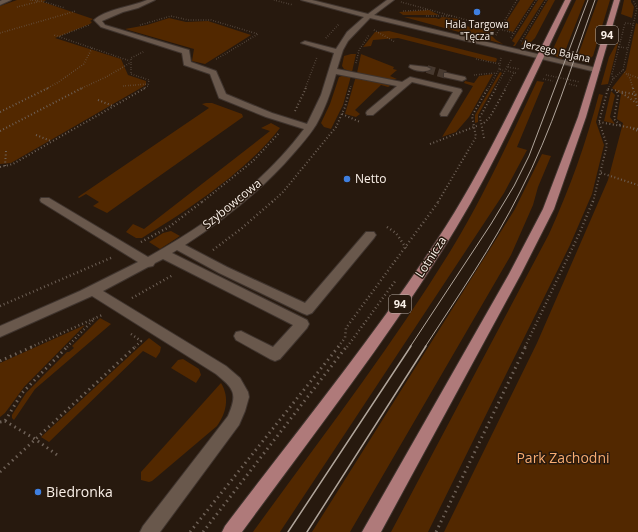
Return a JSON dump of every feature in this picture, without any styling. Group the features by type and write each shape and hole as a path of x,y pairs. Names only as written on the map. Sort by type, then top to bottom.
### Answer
{"main road":[{"name":"Lotnicza","path":"231,532 391,318 451,227 484,169 568,0"},
{"name":"94","path":"370,532 536,233 558,187 617,0"}],"street":[{"path":"0,3 8,0"},
{"path":"152,0 97,20 103,26 186,52 187,63 212,73 222,96 269,116 310,128"},
{"name":"Jerzego Bajana","path":"304,0 540,58 596,70"},
{"name":"Szybowcowa","path":"0,332 94,291 149,263 178,246 234,205 261,182 291,152 310,128 320,109 338,52 346,38 370,16 391,0"},
{"path":"305,43 338,52"},
{"path":"413,67 427,69"},
{"path":"333,71 402,84"},
{"path":"447,75 462,79"},
{"path":"370,113 402,84 410,79 458,91 444,114"},
{"path":"45,200 149,263"},
{"path":"178,246 223,270 307,310 370,235"},
{"path":"164,254 302,324 275,355 241,336"},
{"path":"94,291 221,370 238,383 242,401 234,420 149,532"}],"path":[{"path":"30,0 46,2 65,8"},
{"path":"46,2 50,0"},
{"path":"391,0 430,9 514,33"},
{"path":"496,33 517,0"},
{"path":"509,43 536,0"},
{"path":"539,0 543,4"},
{"path":"518,46 546,0"},
{"path":"436,532 580,232 595,196 607,145 600,122 608,88 613,79 623,70 632,24 637,8 633,0"},
{"path":"15,8 41,1"},
{"path":"402,11 430,9"},
{"path":"0,33 76,11"},
{"path":"138,25 151,23 171,16 188,20 210,20 258,34 201,69"},
{"path":"59,36 98,22"},
{"path":"0,306 128,250 168,227 231,180 266,148 296,110 321,47 328,35 341,23"},
{"path":"613,79 612,74 625,23 632,24"},
{"path":"377,32 396,42"},
{"path":"54,34 130,62"},
{"path":"0,131 94,82 106,78 130,62 131,58 159,43"},
{"path":"619,47 627,48"},
{"path":"0,112 57,83 84,64 92,48"},
{"path":"190,532 344,338 346,328 434,208 476,137 472,116 499,69 501,58"},
{"path":"476,59 500,64"},
{"path":"130,62 131,74 149,80 148,84"},
{"path":"483,139 480,117 485,106 508,67 520,69"},
{"path":"499,69 503,70"},
{"path":"623,70 638,78"},
{"path":"508,71 518,73"},
{"path":"471,75 484,75 497,72"},
{"path":"484,123 490,117 514,73"},
{"path":"627,73 633,83 635,102 638,108"},
{"path":"546,75 578,82"},
{"path":"123,86 148,84"},
{"path":"0,167 13,164 148,86 148,84"},
{"path":"570,86 577,86"},
{"path":"608,88 617,92 638,95"},
{"path":"617,92 618,96 614,119 622,126"},
{"path":"622,93 635,102"},
{"path":"98,100 114,106"},
{"path":"342,114 360,122"},
{"path":"600,122 638,130"},
{"path":"430,144 479,125"},
{"path":"36,135 52,142"},
{"path":"5,166 6,151"},
{"path":"601,173 638,185"},
{"path":"387,227 392,228 400,237 406,248"},
{"path":"0,361 118,307 177,272"},
{"path":"202,532 336,361 397,278"},
{"path":"102,315 108,319"},
{"path":"5,421 22,394 95,318"},
{"path":"0,472 141,340 125,330"},
{"path":"0,422 5,421 35,439 60,457"}],"green space":[{"path":"17,0 46,0 43,2 93,19 90,21 92,22 90,24 55,38 121,59 128,75 146,81 146,85 11,163 0,164 0,6"},
{"path":"520,0 534,0 513,32 502,28"},
{"path":"538,0 544,0 515,46 513,46 515,43 512,41"},
{"path":"548,0 555,0 535,38 531,42 521,45"},
{"path":"576,0 585,0 562,59 555,56 552,51"},
{"path":"598,0 610,0 593,56 588,60 576,61"},
{"path":"624,0 631,0 634,7 632,18 621,14"},
{"path":"429,10 439,15 403,15 399,12"},
{"path":"404,17 439,19 442,17 459,19 454,23 470,27 495,29 492,32 492,36 503,44"},
{"path":"169,18 186,22 208,21 251,35 205,64 192,61 194,49 125,29 147,25"},
{"name":"Park Zachodni","path":"636,23 638,24 638,532 444,532 537,343 608,180 623,123 617,119 621,94 612,88 626,70"},
{"path":"389,31 497,59 496,62 488,61 398,38 373,40 371,46 363,47 375,32"},
{"path":"619,39 608,84 601,85 609,57"},
{"path":"356,54 352,72 344,69 342,66 344,56"},
{"path":"361,54 394,67 393,69 397,70 390,76 397,79 390,80 357,73"},
{"path":"500,72 502,73 478,115 478,122 475,123 475,115"},
{"path":"493,74 469,117 456,132 442,137 473,86 464,83 465,81 474,83 479,76"},
{"path":"344,75 351,76 343,105 331,129 324,127 321,123 330,104 339,77"},
{"path":"356,76 388,84 390,86 388,87 381,85 355,110 360,114 356,117 345,114"},
{"path":"537,81 544,82 517,147 527,150 504,193 280,532 253,532 380,358 451,250 486,188"},
{"path":"611,91 615,95 610,117 615,124 604,121"},
{"path":"599,94 603,95 596,122 604,145 592,194 570,245 428,532 391,532 549,234 577,165"},
{"path":"212,103 242,114 243,117 107,213 93,206 99,202 86,194 79,198 78,197 209,108 202,104"},
{"path":"271,123 280,128 267,144 216,189 142,238 136,238 126,232 133,224 144,229 270,131 261,128"},
{"path":"542,154 551,156 538,187 533,205 511,255 350,532 312,532 515,209"},
{"path":"171,231 180,236 160,249 149,242 163,233"},
{"path":"100,318 111,324 35,389 14,420 12,415 26,393 67,352 74,348 72,346"},
{"path":"85,325 24,387 5,413 0,417 0,363"},
{"path":"149,338 161,347 156,358 143,351 49,442 41,437"},
{"path":"183,359 199,369 201,375 196,383 171,368 178,360"},
{"path":"221,383 224,389 226,405 223,416 217,426 152,481 149,482 141,480 141,472"}],"tunnel":[{"path":"427,69 447,75"}],"tram line":[{"path":"410,347 491,224 514,186 529,156 588,0"},
{"path":"425,347 487,251 510,212 552,121 595,0"},
{"path":"288,532 411,346"},
{"path":"307,532 426,346"}],"place":[{"name":"Hala Targowa \"Tęcza\"","path":"477,12"},
{"name":"Netto","path":"347,179"},
{"name":"Biedronka","path":"38,492"}]}
